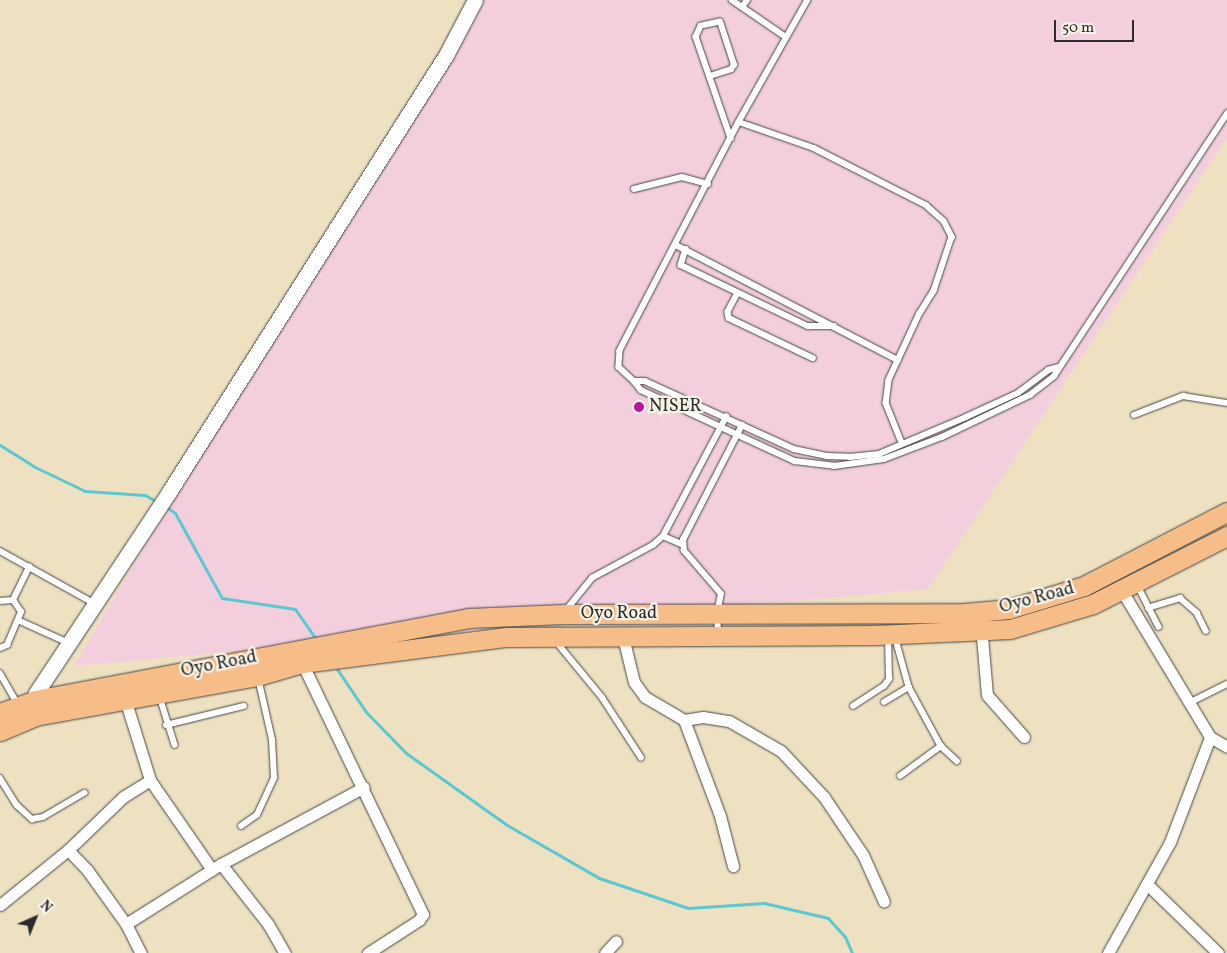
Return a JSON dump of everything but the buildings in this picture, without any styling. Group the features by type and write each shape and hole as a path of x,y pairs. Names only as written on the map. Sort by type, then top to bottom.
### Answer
{"highway":[{"name":"Oyo Road","path":"0,731 29,707 125,699 257,676 306,658 331,645 468,618 564,614 978,612 1032,604 1084,586 1227,512"},
{"name":"Oyo Road","path":"0,713 306,658 506,637 719,637 983,632 1067,613 1129,588 1227,536"}],"street":[{"path":"29,707 36,693 95,604 441,63 475,0"},
{"path":"1129,588 1189,703 1210,737 1227,747"},
{"path":"978,612 983,632 987,696 1024,736"},
{"path":"623,637 634,682 644,697 684,720 703,717 729,721 781,751 824,796 863,855 884,902"},
{"path":"306,658 423,914 419,920 368,953"},
{"path":"125,699 150,780 217,867 268,924 285,953"},
{"path":"684,720 720,816 733,866"},
{"path":"1108,953 1170,842 1210,737"},
{"path":"0,905 68,850 123,797 150,780"},
{"path":"126,924 217,867 364,787"},
{"path":"68,850 88,871 126,924 141,953"},
{"path":"1147,884 1218,953"},
{"path":"605,953 616,941"}],"lane":[{"path":"732,0 786,36"},
{"path":"742,7 747,0"},
{"path":"808,0 786,36 731,138 620,351 619,367 641,390 795,461 834,466 884,459 942,437 1030,395 1054,376 1135,258 1227,114"},
{"path":"710,76 731,69 734,66 720,22 701,26 697,32 710,76 731,138"},
{"path":"740,122 814,148 926,205 944,222 952,237 946,262 890,380 886,403 902,443"},
{"path":"634,189 682,177 708,184"},
{"path":"676,245 898,360"},
{"path":"686,249 681,265 808,326 834,326"},
{"path":"738,293 728,312 729,318 813,358"},
{"path":"634,381 645,381 794,449 827,456 879,454 1018,393 1048,370 1059,367"},
{"path":"1134,415 1183,396 1227,402"},
{"path":"564,614 592,578 653,545 663,536 726,417"},
{"path":"719,637 717,614 722,594 684,551 682,544 742,426"},
{"path":"663,536 682,544"},
{"path":"0,551 95,604"},
{"path":"13,600 29,567"},
{"path":"1129,588 1148,608 1159,628"},
{"path":"1148,608 1180,598 1197,613 1206,631"},
{"path":"0,601 13,600"},
{"path":"0,648 6,645 21,612 13,600"},
{"path":"18,620 69,643"},
{"path":"891,634 909,687 940,746 957,761"},
{"path":"853,706 884,686 889,679 891,634"},
{"path":"553,636 564,654 602,696 641,757"},
{"path":"0,673 29,707"},
{"path":"241,826 257,815 274,778 272,740 257,676"},
{"path":"1189,703 1227,684"},
{"path":"884,702 909,687"},
{"path":"159,693 166,725 175,745"},
{"path":"166,725 244,706"},
{"path":"900,776 940,746"},
{"path":"0,778 17,805 32,819 44,817 84,793"}],"shaded area":[{"name":"NISER","path":"469,0 1227,0 1227,138 928,589 74,666"}],"waterway":[{"path":"0,445 35,467 85,491 145,495 157,502"},
{"path":"165,506 175,513 222,598 295,609 317,640"},
{"path":"335,666 366,712 406,753 507,825 599,878 688,908 764,903 828,918 845,937 852,953"}],"place":[{"name":"NISER","path":"639,407"}]}
